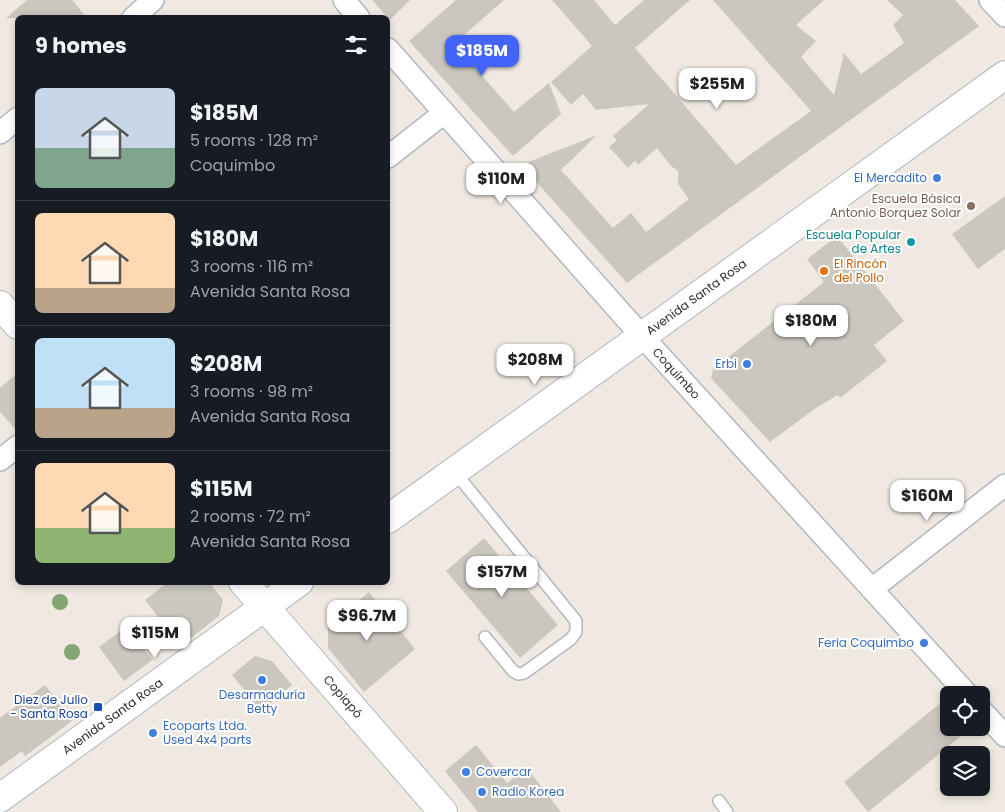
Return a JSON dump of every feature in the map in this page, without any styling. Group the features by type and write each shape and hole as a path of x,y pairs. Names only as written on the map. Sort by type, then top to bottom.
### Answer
{"main road":[{"name":"Avenida Santa Rosa","path":"390,518 1005,75"},
{"path":"0,304 15,322"},
{"name":"Copiapó","path":"245,585 443,812"},
{"name":"Avenida Santa Rosa","path":"0,798 294,585"}],"street":[{"path":"136,15 153,0"},
{"path":"344,0 356,15"},
{"path":"990,0 1005,16"},
{"name":"Coquimbo","path":"390,51 642,336 960,686"},
{"path":"390,155 444,113"},
{"path":"0,133 15,120"},
{"path":"0,460 15,448"},
{"path":"872,589 1005,485"},
{"path":"990,720 1005,736"}],"lane":[{"path":"454,471 576,621 576,632 571,639 524,673 518,674 513,671 485,637"},
{"path":"719,801 727,812"}],"building":[{"path":"27,0 72,0 84,15 15,15 15,18 6,18"},
{"path":"372,0 410,0 390,20 390,15 386,15"},
{"path":"456,0 504,0 454,44 514,112 549,83 561,114 513,156 409,41"},
{"path":"552,0 594,0 615,25 644,0 690,0 635,48 736,165 811,111 713,0 824,0 796,25 816,41 801,57 834,95 844,53 861,74 904,43 893,25 903,15 887,0 955,0 979,26 627,283 521,165 597,135 561,170 613,228 631,213 646,232 689,199 678,184 678,171 670,165 657,148 638,165 635,161 628,168 609,147 617,140 613,136 649,104 596,110 583,94 571,105 551,82 592,46"},
{"path":"1005,196 1005,249 978,269 952,234"},
{"path":"837,236 904,321 874,345 887,361 840,398 838,395 816,408 770,442 711,378 713,369 824,282 807,259"},
{"path":"15,376 15,429 0,412 0,388"},
{"path":"484,538 558,625 520,658 446,571"},
{"path":"164,585 211,585 223,600 219,616 181,646 145,600"},
{"path":"369,592 415,649 364,692 328,648 328,627"},
{"path":"127,626 152,660 124,681 99,647"},
{"name":"Desarmaduría Betty","path":"255,656 272,661 292,685 261,711 232,675"},
{"path":"45,685 72,721 25,756 22,751 0,767 0,718"},
{"path":"940,703 940,736 961,736 949,746 940,746 940,753 868,812 844,782"},
{"path":"476,745 507,783 526,767 561,812 478,812 445,771"}],"place":[{"name":"El Mercadito","path":"937,178"},
{"name":"Escuela Básica Antonio Borquez Solar","path":"971,206"},
{"name":"Escuela Popular de Artes","path":"911,242"},
{"name":"El Rincón del Pollo","path":"824,271"},
{"name":"Erbi","path":"747,364"},
{"name":"Feria Coquimbo","path":"924,643"},
{"name":"Desarmaduría Betty","path":"262,680"},
{"name":"Diez de Julio - Santa Rosa","path":"98,707"},
{"name":"Ecoparts Ltda. Used 4x4 parts","path":"153,733"},
{"name":"Covercar","path":"466,772"},
{"name":"Radio Korea","path":"482,792"}]}
